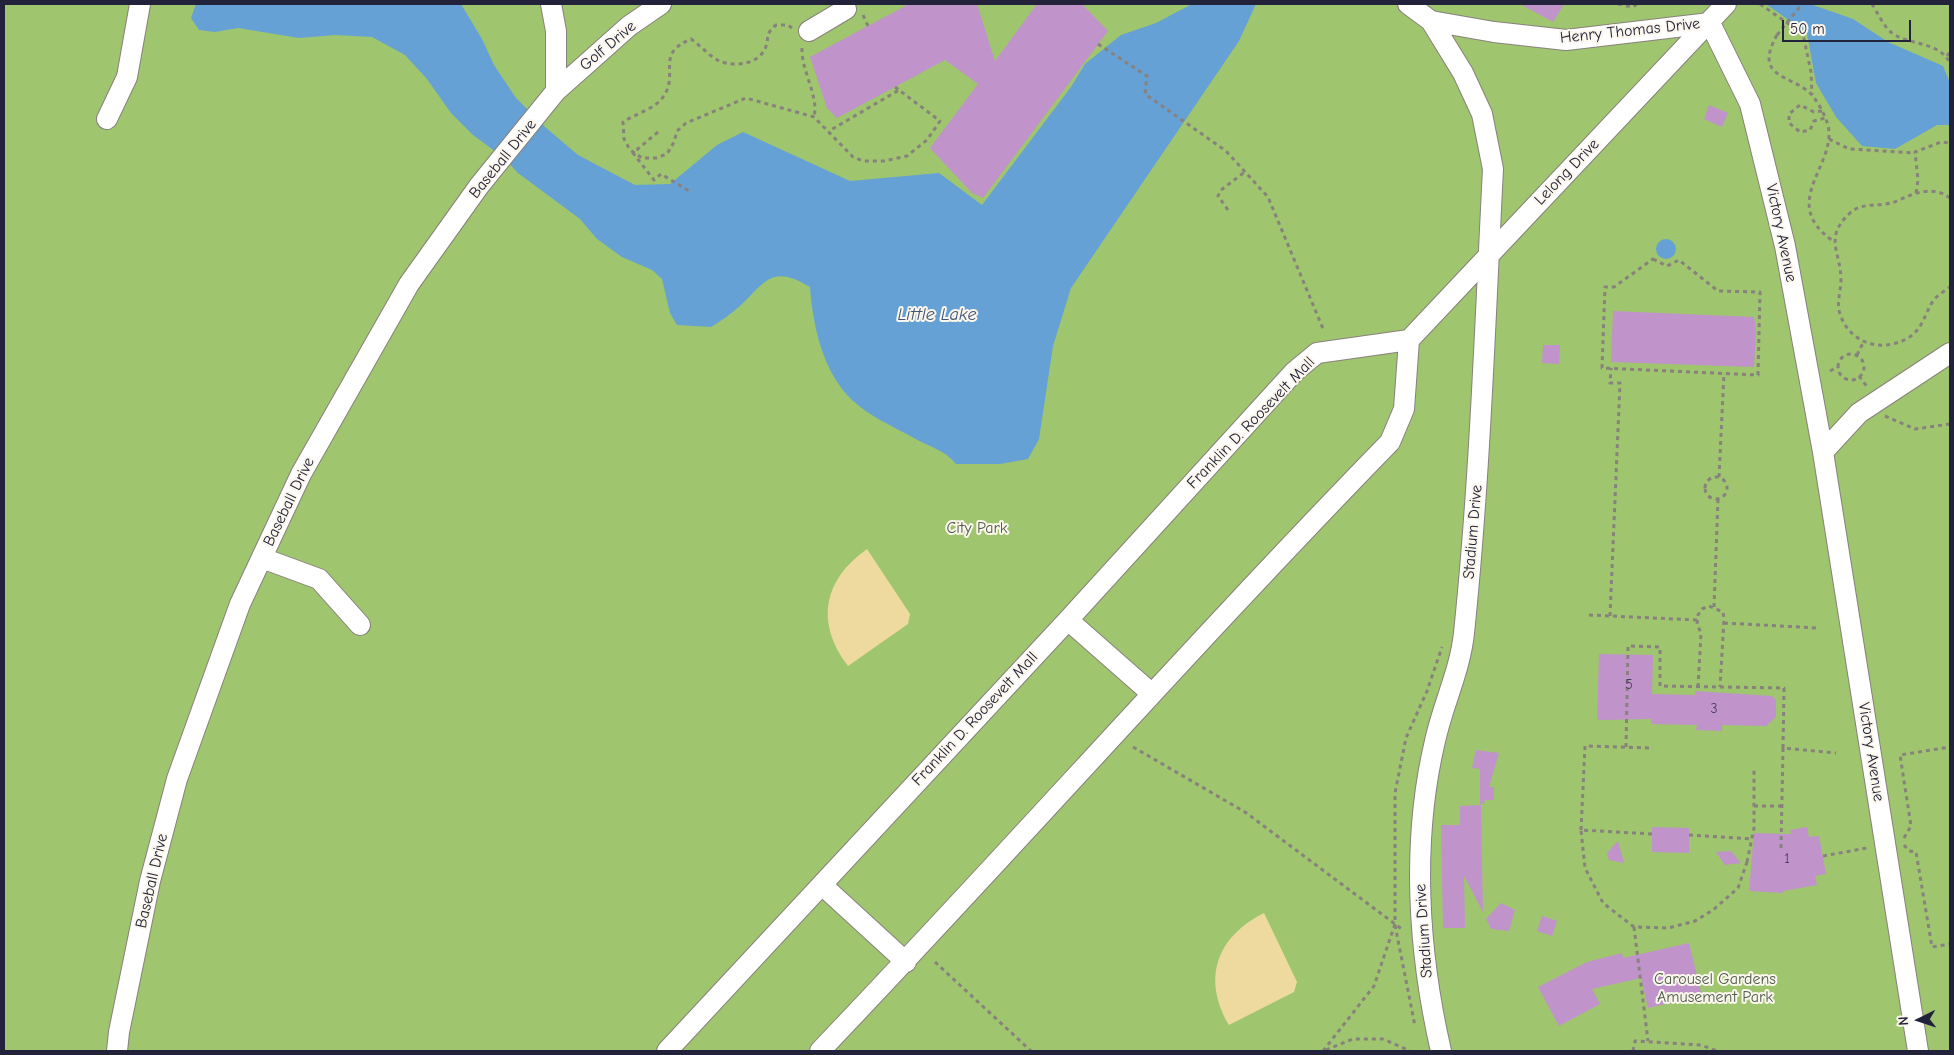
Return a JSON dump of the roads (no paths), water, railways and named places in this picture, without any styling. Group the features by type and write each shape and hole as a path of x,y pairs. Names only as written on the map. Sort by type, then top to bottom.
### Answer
{"street":[{"path":"107,119 127,76 140,4"},
{"path":"551,4 556,31 551,98"},
{"name":"Golf Drive","path":"551,98 629,26 661,4"},
{"path":"802,34 846,9 843,4"},
{"name":"Henry Thomas Drive","path":"1408,4 1431,21 1494,32 1566,40 1710,22"},
{"name":"Lelong Drive","path":"1409,340 1488,254 1726,4"},
{"name":"Stadium Drive","path":"1431,21 1463,73 1482,114 1493,169 1476,515 1464,637 1456,677 1434,742 1426,795 1420,889 1423,943 1441,1051"},
{"name":"Victory Avenue","path":"1710,22 1750,104 1769,174 1785,246 1823,452 1918,1051"},
{"name":"Baseball Drive","path":"117,1051 150,881 177,779 237,614 262,558 301,474 409,284 479,186 551,98"},
{"path":"820,1051 906,962 1151,693 1390,442 1404,409 1409,340"},
{"name":"Franklin D. Roosevelt Mall","path":"667,1051 1068,620 1294,372 1317,353 1409,340"},
{"path":"1823,452 1859,413 1950,353"},
{"path":"262,558 319,579 360,625"},
{"path":"1068,620 1151,693"},
{"path":"822,885 906,962"}],"water":[{"name":"Little Lake","path":"196,4 461,4 482,39 494,65 516,98 545,127 578,155 635,185 670,184 717,145 743,132 850,181 939,173 982,205 1071,87 1085,64 1121,35 1156,23 1192,4 1256,4 1239,41 1071,288 1053,346 1039,439 1028,459 1000,464 956,464 942,452 866,411 842,389 821,348 811,302 810,287 787,277 778,276 770,278 737,309 711,327 677,325 670,313 662,279 652,270 622,257 597,239 580,219 518,173 503,157 473,135 451,113 427,79 405,55 372,37 335,35 299,38 238,28 215,32 199,30 191,18"},
{"path":"1766,4 1810,4 1853,19 1888,42 1943,66 1950,83 1950,125 1937,125 1895,149 1862,146 1836,117 1816,83 1807,33"},
{"path":"1666,239 1673,242 1676,249 1673,256 1666,259 1659,256 1656,249 1659,242"}],"park label":[{"name":"City Park","path":"977,528"},
{"name":"Carousel Gardens Amusement Park","path":"1715,988"}]}
